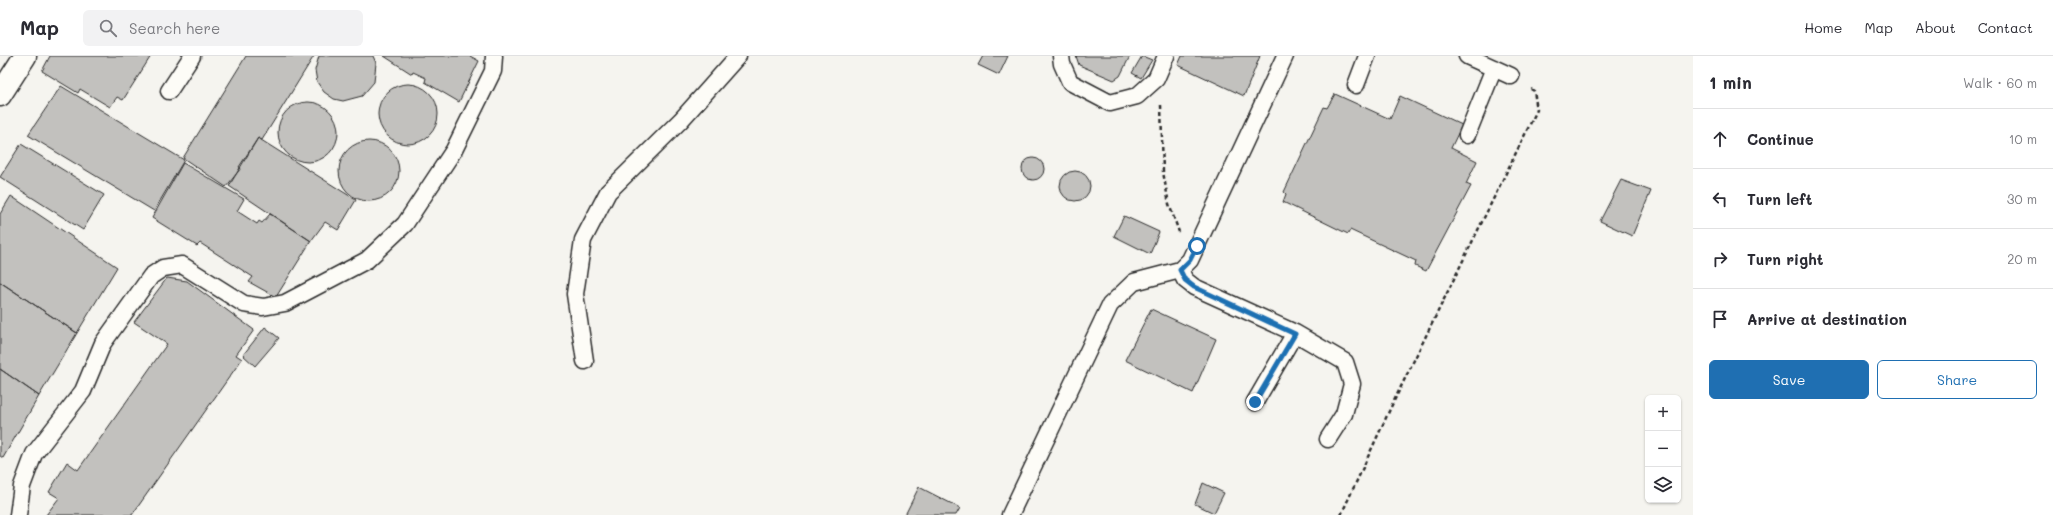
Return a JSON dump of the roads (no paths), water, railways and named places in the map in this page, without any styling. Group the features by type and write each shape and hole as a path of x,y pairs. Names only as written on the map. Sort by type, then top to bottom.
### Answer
{"street":[{"path":"0,95 25,56"}],"lane":[{"path":"169,91 192,56"},
{"path":"18,515 22,486 34,454 83,391 103,343 151,276 163,268 182,266 244,304 263,307 285,303 367,260 405,224 454,150 493,71 494,56"},
{"path":"585,361 575,294 583,240 608,192 681,120 738,56"},
{"path":"1061,56 1062,64 1070,82 1110,103 1138,96 1156,79 1166,56"},
{"path":"1285,56 1185,265 1185,280 1194,287 1295,334 1345,362 1352,384 1344,414 1328,439"},
{"path":"1356,85 1367,56"},
{"path":"1467,56 1510,76"},
{"path":"1467,135 1494,68"},
{"path":"1010,515 1110,305 1134,282 1185,265"},
{"path":"1255,402 1295,334"}]}
